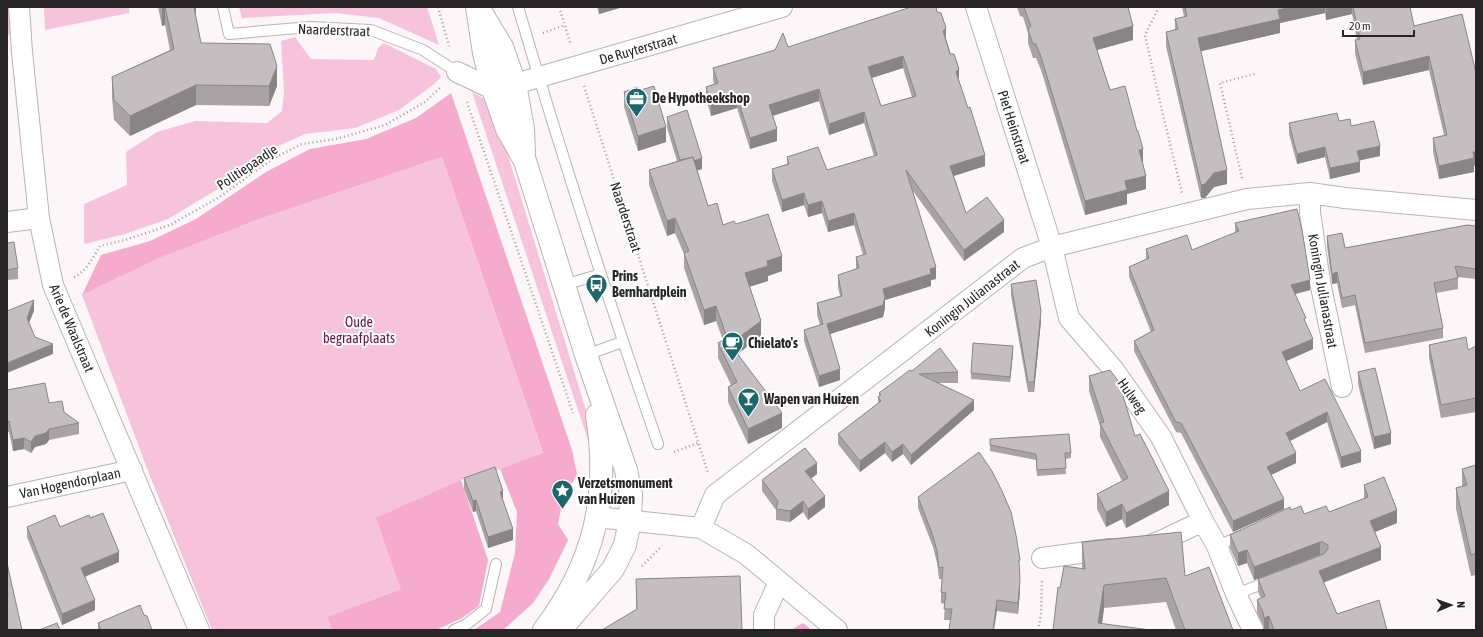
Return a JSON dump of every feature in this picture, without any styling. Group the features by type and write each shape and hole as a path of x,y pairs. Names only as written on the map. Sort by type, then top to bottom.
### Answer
{"street":[{"name":"Arie de Waalstraat","path":"19,7 14,53 40,218 53,285 199,630"},
{"path":"477,7 502,47 515,84 523,129 525,161"},
{"path":"477,7 484,53 493,89 507,129 525,161 586,355 626,470 630,495 630,520 625,545 613,569 560,630"},
{"name":"De Ruyterstraat","path":"493,89 539,78 782,7"},
{"name":"Piet Heinstraat","path":"976,7 1052,247"},
{"name":"Naarderstraat","path":"457,72 493,89"},
{"name":"Koningin Julianastraat","path":"692,528 715,495 1023,258 1052,247 1247,199 1310,193 1344,198 1476,210"},
{"name":"Koningin Julianastraat","path":"1310,193 1310,212 1320,282 1342,387"},
{"path":"7,222 40,218"},
{"name":"Hulweg","path":"1052,247 1070,318 1114,370 1161,437 1217,546 1236,594 1253,630"},
{"path":"544,630 576,582 589,550 599,502 602,472 600,435 586,355"},
{"name":"Van Hogendorplaan","path":"7,497 132,470"},
{"path":"596,517 692,528 746,554 837,630"},
{"path":"1042,558 1159,542 1203,521"},
{"path":"764,630 764,615 779,582"}],"lane":[{"name":"Naarderstraat","path":"223,7 229,34 310,26 371,30 423,50 457,72"},
{"path":"518,7 622,342 658,444"},
{"path":"564,284 601,274"},
{"path":"586,355 622,342"},
{"path":"1217,546 1252,531"},
{"path":"454,630 467,624 486,609 496,564"},
{"path":"1236,594 1279,577"}],"path":[{"path":"438,7 457,72 574,415"},
{"name":"Naarderstraat","path":"559,7 715,495"},
{"path":"1159,7 1151,20 1145,35 1188,214"},
{"name":"Politiepaadje","path":"53,285 79,275 90,262 100,246 125,240 170,225 218,198 274,158 302,144 336,139 385,125 425,102 457,72"},
{"path":"1247,199 1220,83 1255,74"},
{"path":"641,566 692,528"},
{"path":"1038,630 1041,615 1042,558"}],"green space":[{"path":"7,7 10,7 13,31 7,37"},
{"path":"44,7 129,7 129,13 45,30"},
{"path":"239,7 427,7 439,45 379,18 336,13 242,18"},
{"path":"295,37 311,59 374,60 378,48 384,43 436,69 441,77 399,110 355,128 305,134 271,149 236,178 168,219 125,234 84,244 84,204 127,185 126,152 157,132 195,121 267,123 282,111 284,91 281,41"},
{"path":"472,92 492,103 596,443 594,458"},
{"name":"Oude begraafplaats","path":"442,157 543,454 500,469 461,480 401,589 327,617 332,630 212,630 148,471 82,295 157,259 254,221"}],"shaded area":[{"path":"451,93 572,450 577,474 562,504 558,524 568,540 549,579 533,603 503,630 474,630 500,612 515,553 517,512 500,469 543,453 442,157 254,221 157,259 82,295 101,255 150,241 196,219 266,172 310,149 366,139 416,118"},
{"path":"461,480 488,560 479,606 462,618 436,630 332,630 327,617 401,589 376,518"},
{"path":"803,623 812,630 791,630"}],"building":[{"path":"165,7 194,7 201,43 270,44 277,66 269,86 196,85 130,116 114,100 112,77 174,49"},
{"path":"911,7 936,7 937,12 941,13 946,28 943,31 950,54 954,54 959,69 956,72 968,108 970,107 985,155 950,166 966,213 987,197 1004,220 964,250 906,170 936,267 930,269 931,274 883,289 885,297 883,305 827,324 840,369 819,376 804,330 823,324 817,303 842,296 838,275 859,268 856,257 866,254 854,213 828,221 822,201 808,205 804,193 782,200 772,169 789,164 787,157 818,147 827,170 877,155 864,112 829,124 819,89 769,105 777,129 750,138 737,96 711,105 706,87 718,83 713,68 775,50 783,33 788,47","holes":["903,56 916,96 881,106 868,67"]},
{"path":"1024,7 1128,7 1133,26 1093,38 1110,90 1125,86 1143,149 1139,150 1146,176 1125,181 1127,190 1085,201 1041,57 1036,44 1033,44 1030,36 1028,29 1031,26"},
{"path":"1185,7 1291,7 1278,10 1280,19 1198,38 1227,170 1214,173 1205,184 1201,185 1166,32 1178,29 1175,19 1187,16"},
{"path":"1353,7 1410,7 1414,26 1462,14 1476,73 1476,152 1473,152 1474,158 1439,166 1433,138 1447,135 1429,56 1363,72 1355,40 1360,39"},
{"path":"654,86 666,127 638,136 624,92 637,87 641,90"},
{"path":"687,110 702,158 694,161 693,157 680,160 667,117"},
{"path":"1337,113 1339,121 1350,119 1351,126 1374,121 1380,146 1357,151 1360,162 1330,168 1325,147 1297,154 1289,123"},
{"path":"693,157 708,206 717,203 723,225 734,221 736,224 768,214 782,256 767,261 768,266 745,273 761,321 730,344 782,413 748,429 728,387 737,382 718,343 726,338 729,343 716,306 704,310 684,253 689,251 675,218 667,221 649,170"},
{"path":"1297,209 1310,280 1291,285 1306,318 1304,319 1313,339 1282,352 1300,391 1325,379 1361,451 1341,457 1327,412 1286,433 1296,453 1267,467 1284,499 1233,521 1181,423 1176,422 1134,341 1154,330 1129,267 1149,258 1146,249 1187,235 1192,250 1239,231 1235,223"},
{"path":"1467,225 1476,226 1476,269 1455,266 1458,278 1434,283 1443,328 1365,343 1355,295 1342,298 1337,272 1332,274 1327,236 1342,233 1345,248"},
{"path":"14,242 18,268 7,270 7,243"},
{"path":"1036,280 1041,311 1034,382 1028,382 1011,284"},
{"path":"34,300 27,318 35,337 53,344 7,363 7,311"},
{"path":"1466,337 1468,350 1476,346 1476,398 1441,405 1429,345"},
{"path":"973,343 1013,346 1010,377 971,373"},
{"path":"940,348 958,372 919,374 974,400 911,455 903,444 892,452 885,442 860,461 838,434 881,401 878,397 881,395 879,393 910,370 912,371"},
{"path":"1375,368 1391,433 1374,437 1358,372"},
{"path":"1110,370 1119,382 1135,436 1140,434 1169,491 1126,513 1122,504 1106,512 1097,494 1128,478 1100,423 1104,422 1089,376"},
{"path":"45,383 49,403 62,401 64,412 79,423 49,429 46,433 35,436 31,442 24,438 13,440 9,421 7,422 7,390"},
{"path":"1069,434 1071,453 1065,453 1066,468 1037,470 1036,454 990,445 990,439"},
{"path":"805,448 817,463 805,471 825,496 808,509 803,501 790,511 776,509 778,501 762,480"},
{"path":"979,452 992,471 1011,512 1020,560 1018,561 1020,580 1018,603 997,600 993,630 949,630 952,609 944,609 946,593 941,592 943,567 939,568 933,536 918,497"},
{"path":"1476,465 1476,553 1471,555 1456,488 1467,485 1462,469"},
{"path":"495,467 503,491 500,492 513,529 488,537 476,500 473,501 464,478"},
{"path":"1384,477 1397,510 1370,521 1381,547 1319,571 1337,614 1379,600 1387,630 1274,630 1269,616 1264,618 1263,612 1257,600 1265,596 1258,579 1324,554 1328,549 1328,545 1320,542 1254,567 1247,550 1238,553 1230,535 1290,507 1291,510 1301,506 1304,514 1326,506 1329,512 1368,497 1364,485"},
{"path":"103,513 119,552 81,568 95,600 62,614 27,527 55,515 60,527 89,515 90,518"},
{"path":"1181,532 1185,576 1209,567 1233,630 1185,630 1166,578 1104,585 1098,623 1150,630 1053,630 1058,587 1060,588 1064,566 1085,569 1082,542"},
{"path":"7,563 22,630 7,630"},
{"path":"740,576 742,630 602,630 637,609 636,579"},
{"path":"140,605 144,615 147,616 152,630 101,630 98,623"},
{"path":"57,623 60,630 39,630"}],"place":[{"name":"De Hypotheekshop","path":"636,118"},
{"name":"Prins Bernhardplein","path":"596,304"},
{"name":"Chielato's","path":"733,362"},
{"name":"Wapen van Huizen","path":"748,418"},
{"name":"Verzetsmonument van Huizen","path":"563,510"}]}
